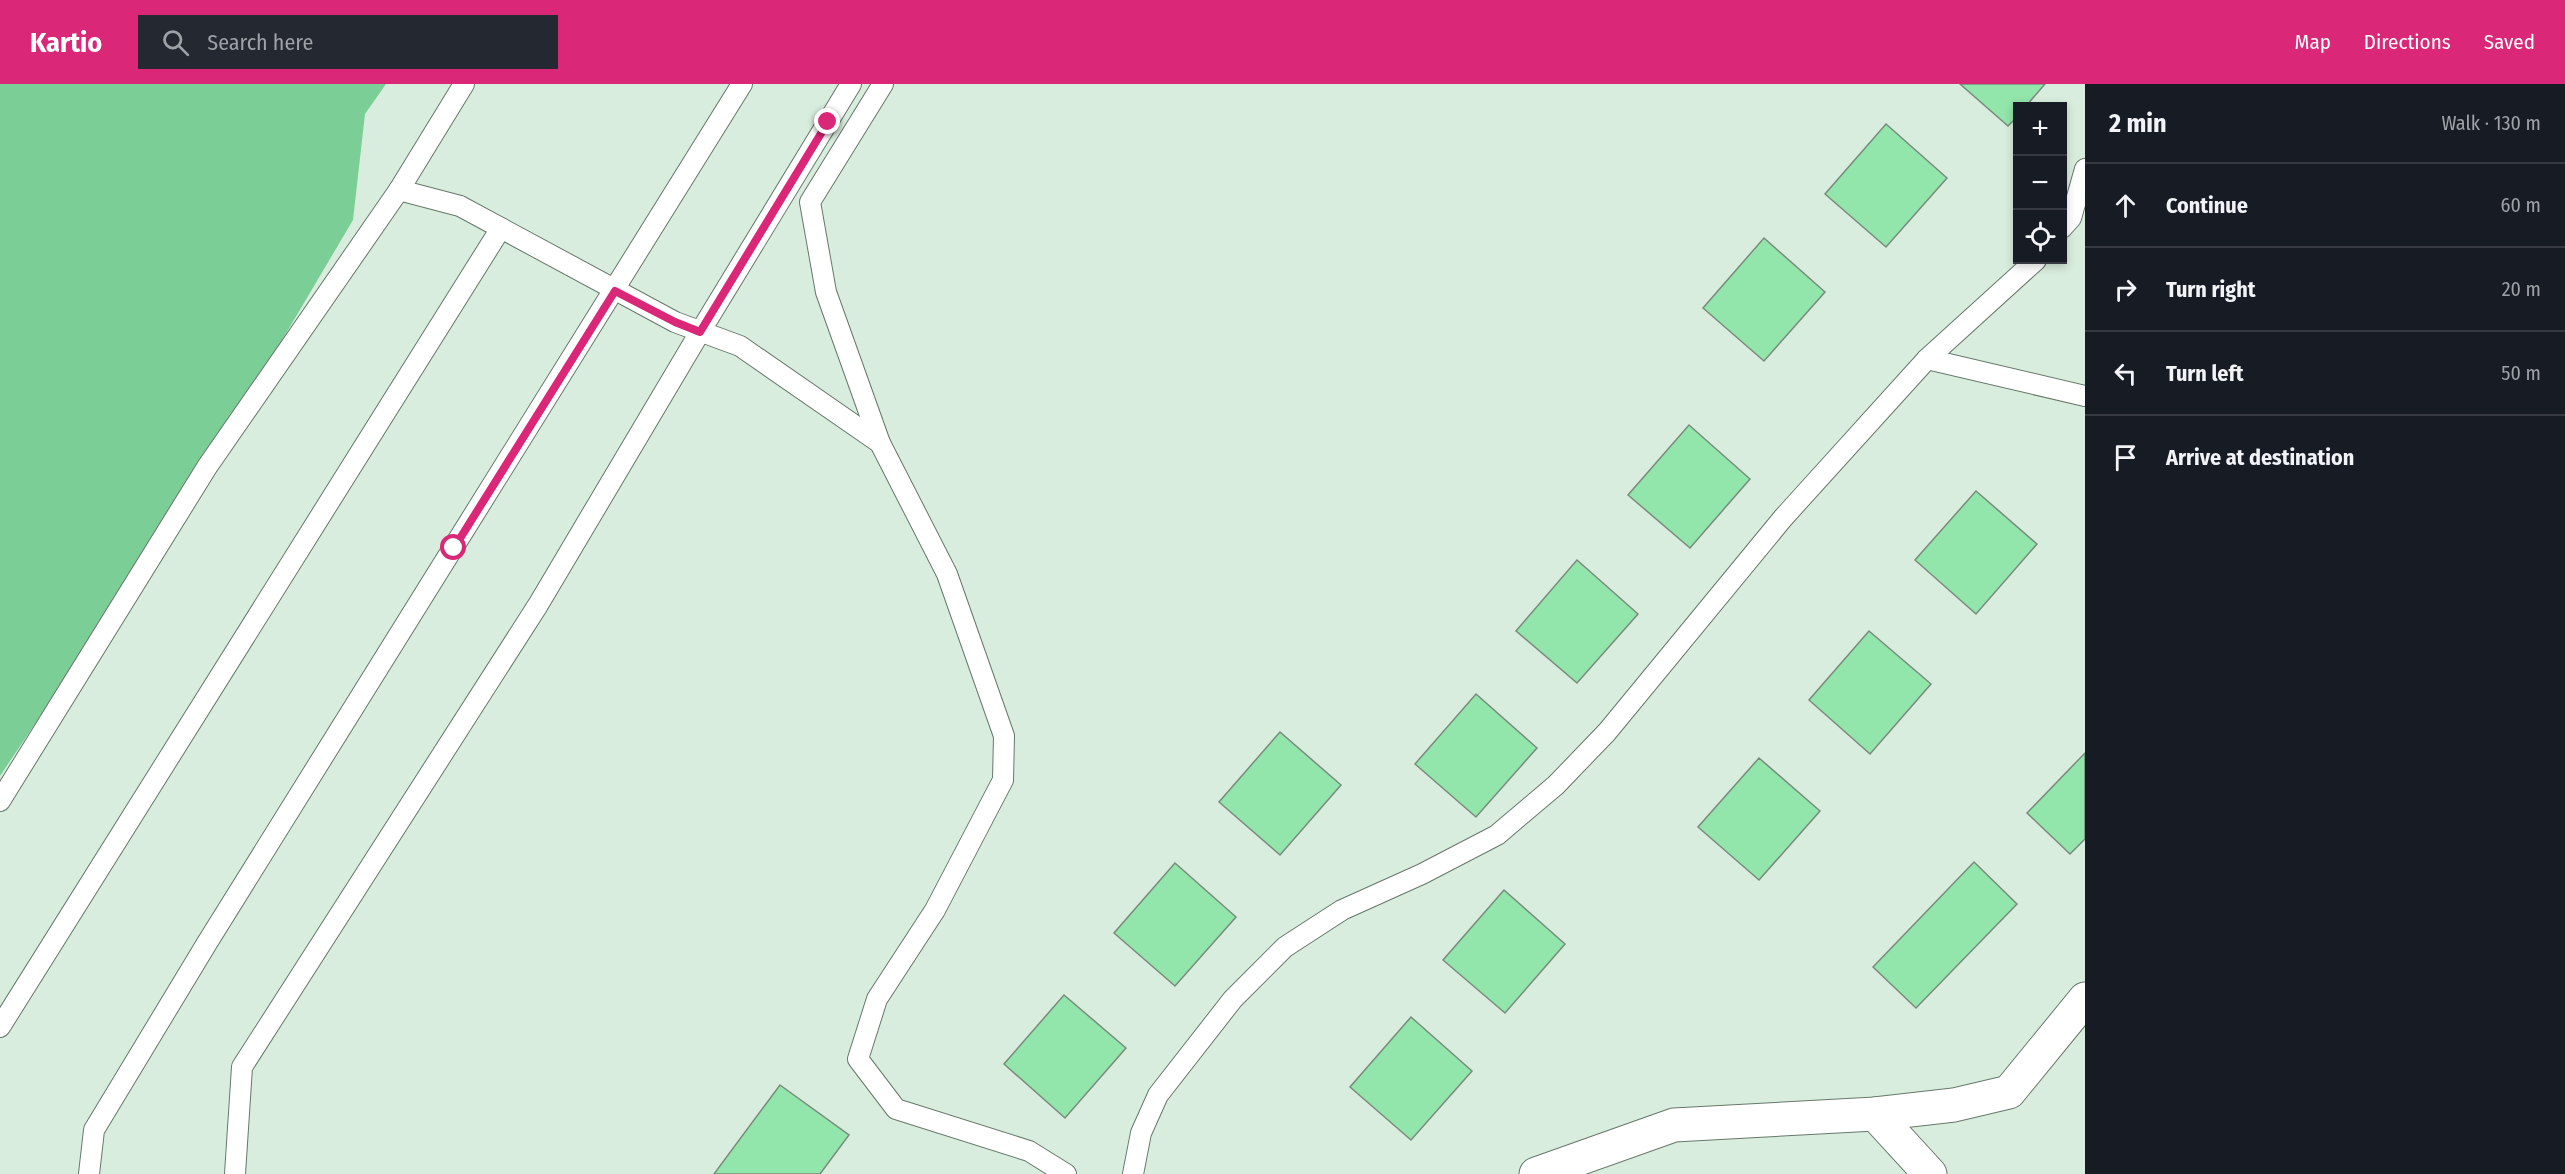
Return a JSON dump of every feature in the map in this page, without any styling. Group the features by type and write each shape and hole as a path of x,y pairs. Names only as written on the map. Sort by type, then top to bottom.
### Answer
{"street":[{"path":"1536,1174 1674,1125 1875,1114 1954,1105 2009,1092 2085,999"},
{"path":"1875,1114 1930,1174"}],"lane":[{"path":"0,801 207,467 399,190 464,84"},
{"path":"89,1174 94,1130 207,943 742,84"},
{"path":"235,1174 242,1067 538,605 851,84"},
{"path":"883,84 810,202 826,292 880,443 947,574 1004,736 1003,780 935,910 877,999 858,1059 896,1109 1029,1150 1066,1174"},
{"path":"2073,221 2085,169"},
{"path":"399,190 460,206 675,322 740,346 880,443"},
{"path":"0,1027 501,228"},
{"path":"1133,1174 1141,1133 1158,1095 1233,999 1295,941 1342,910 1422,874 1497,835 1556,785 1607,732 1784,518 1927,359 2032,264"},
{"path":"1927,359 2085,396"}],"green space":[{"path":"0,84 386,84 365,114 353,220 207,467 0,776"}],"building":[{"path":"1960,84 2045,84 2029,102 2013,102 2013,121 2008,126"},
{"path":"1886,124 1947,178 1886,247 1825,194"},
{"path":"1764,238 1825,292 1764,361 1703,308"},
{"path":"1689,425 1750,479 1690,548 1628,495"},
{"path":"1976,491 2037,544 1976,614 1915,560"},
{"path":"1577,560 1638,614 1577,683 1516,631"},
{"path":"1869,631 1931,684 1870,754 1809,700"},
{"path":"1476,694 1537,748 1476,817 1415,764"},
{"path":"1280,732 1341,785 1280,855 1219,802"},
{"path":"2085,753 2085,839 2070,854 2027,813"},
{"path":"1759,758 1820,811 1759,880 1698,827"},
{"path":"1974,862 2017,904 1916,1008 1873,967"},
{"path":"1175,863 1236,917 1175,986 1114,933"},
{"path":"1504,890 1565,944 1505,1013 1443,960"},
{"path":"1064,995 1126,1048 1065,1118 1004,1064"},
{"path":"1411,1017 1472,1071 1411,1140 1350,1087"},
{"path":"780,1085 849,1135 820,1174 714,1174"}],"route":[{"path":"454,548 615,291 675,322 700,332 828,122"}]}
